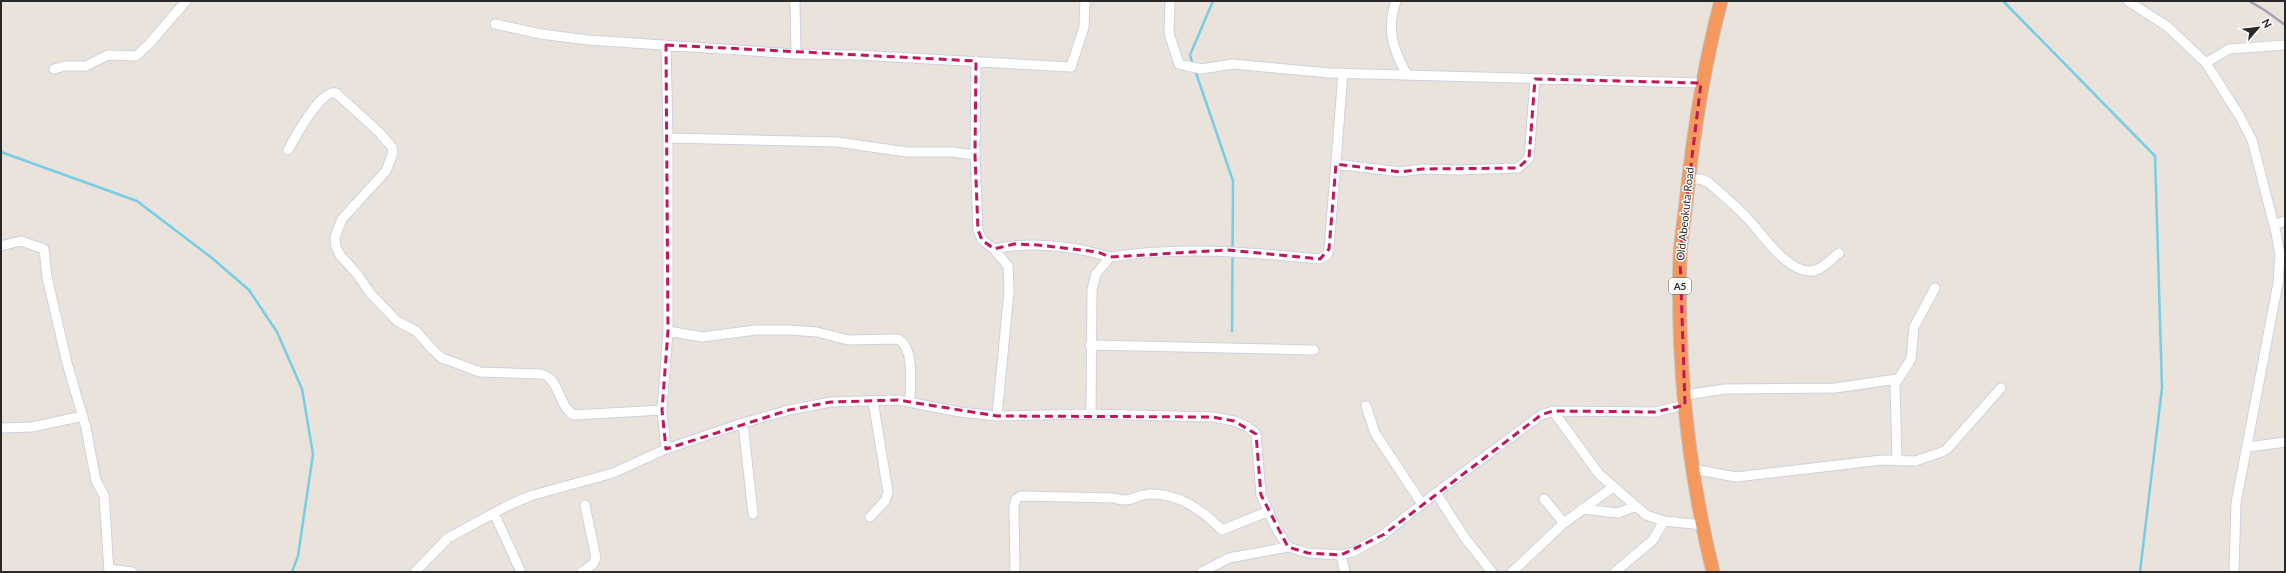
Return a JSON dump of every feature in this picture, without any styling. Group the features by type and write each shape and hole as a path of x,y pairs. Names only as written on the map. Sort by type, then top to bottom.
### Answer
{"highway":[{"name":"Old Abeokuta Road","path":"1713,572 1693,469 1685,400 1680,320 1680,256 1688,178 1701,83 1721,1"}],"street":[{"path":"54,69 64,66 86,66 108,55 136,56 149,44 186,1"},
{"path":"795,1 796,54"},
{"path":"495,24 541,34 588,40 796,54 976,61 1072,67 1084,27 1085,1"},
{"path":"1170,1 1169,33 1179,64 1201,69 1232,64 1344,74 1407,74 1701,83"},
{"path":"1396,1 1391,32 1395,52 1407,74"},
{"path":"2128,1 2168,27 2206,63 2239,115 2252,140 2274,225 2280,255 2278,283 2248,447 2236,503 2234,572"},
{"path":"666,45 668,138 668,331 662,410 666,449"},
{"path":"2206,63 2229,49 2285,45"},
{"path":"976,61 975,155 978,230 982,240 994,249 1008,266 1009,291 997,416"},
{"path":"994,249 1014,244 1038,245 1098,252 1110,257 1145,253 1227,250 1320,259 1327,254 1329,249 1344,74"},
{"path":"1336,164 1370,167 1400,172 1422,169 1456,170 1518,168 1529,158 1535,79"},
{"path":"288,150 312,112 326,95 331,92 336,93 389,144 393,153 386,171 342,219 335,237 336,247 340,255 358,274 376,298 397,321 422,336 436,354 480,372 541,374 549,376 554,382 563,405 574,415 662,410"},
{"path":"668,138 837,142 907,152 952,152 975,155"},
{"path":"1688,178 1701,179 1708,182 1749,220 1763,238 1795,267 1812,271 1819,270 1839,253"},
{"path":"2274,225 2285,221"},
{"path":"1,246 21,241 44,249 47,277 83,416 96,482 104,495 109,571 132,572"},
{"path":"1091,414 1090,345 1092,290 1096,274 1110,257"},
{"path":"1897,461 1895,384 1911,359 1914,327 1935,288"},
{"path":"668,331 702,338 756,330 788,330 817,332 848,340 898,339 903,342 908,350 910,402"},
{"path":"1090,345 1314,350"},
{"path":"1202,572 1229,558 1288,546 1308,553 1341,555 1353,552 1383,536 1436,493 1529,422 1541,415 1553,412 1655,412 1685,400 1725,389 1835,388 1897,379"},
{"path":"1693,469 1736,477 1882,460 1916,461 1942,452 2001,388"},
{"path":"415,572 448,538 494,513 530,496 613,473 666,449 742,423 789,410 831,402 898,400 960,412 997,416 1091,414 1213,417 1234,420 1248,427 1256,434 1258,442 1262,495 1269,512 1288,546"},
{"path":"870,516 885,501 888,492 873,401"},
{"path":"1366,406 1375,433 1422,504"},
{"path":"1553,412 1599,474 1646,515 1664,521 1703,526"},
{"path":"1,428 32,427 83,416"},
{"path":"742,423 753,514"},
{"path":"2248,447 2285,442"},
{"path":"1512,572 1564,523 1613,487"},
{"path":"1436,493 1465,538 1492,572"},
{"path":"1015,572 1014,508 1016,499 1021,496 1114,498 1125,502 1148,494 1169,495 1203,512 1222,530 1269,512"},
{"path":"1601,496 1605,512"},
{"path":"1544,499 1564,523"},
{"path":"582,572 593,564 596,558 585,505"},
{"path":"1582,509 1618,512 1636,506"},
{"path":"494,513 521,572"},
{"path":"1615,572 1653,540 1664,521"},
{"path":"1341,555 1345,572"}],"highlighted area":[{"path":"666,45 976,61 975,155 978,230 982,240 994,249 1014,244 1038,245 1098,252 1110,257 1227,250 1320,259 1329,249 1336,164 1400,172 1422,169 1518,168 1529,158 1535,79 1701,83 1680,256 1685,405 1655,412 1553,411 1541,415 1383,535 1341,555 1308,553 1288,547 1261,495 1256,434 1234,421 1213,417 997,416 898,400 831,402 789,410 666,449 662,410 668,331"}],"waterway":[{"path":"1193,65 1190,55 1213,1"},
{"path":"2003,1 2155,156 2162,388 2140,572"},
{"path":"1195,70 1233,181 1232,331"},
{"path":"1,152 137,201 212,258 249,290 277,332 302,389 313,454 298,556 292,572"}],"railway":[{"path":"2249,1 2285,25"}]}
